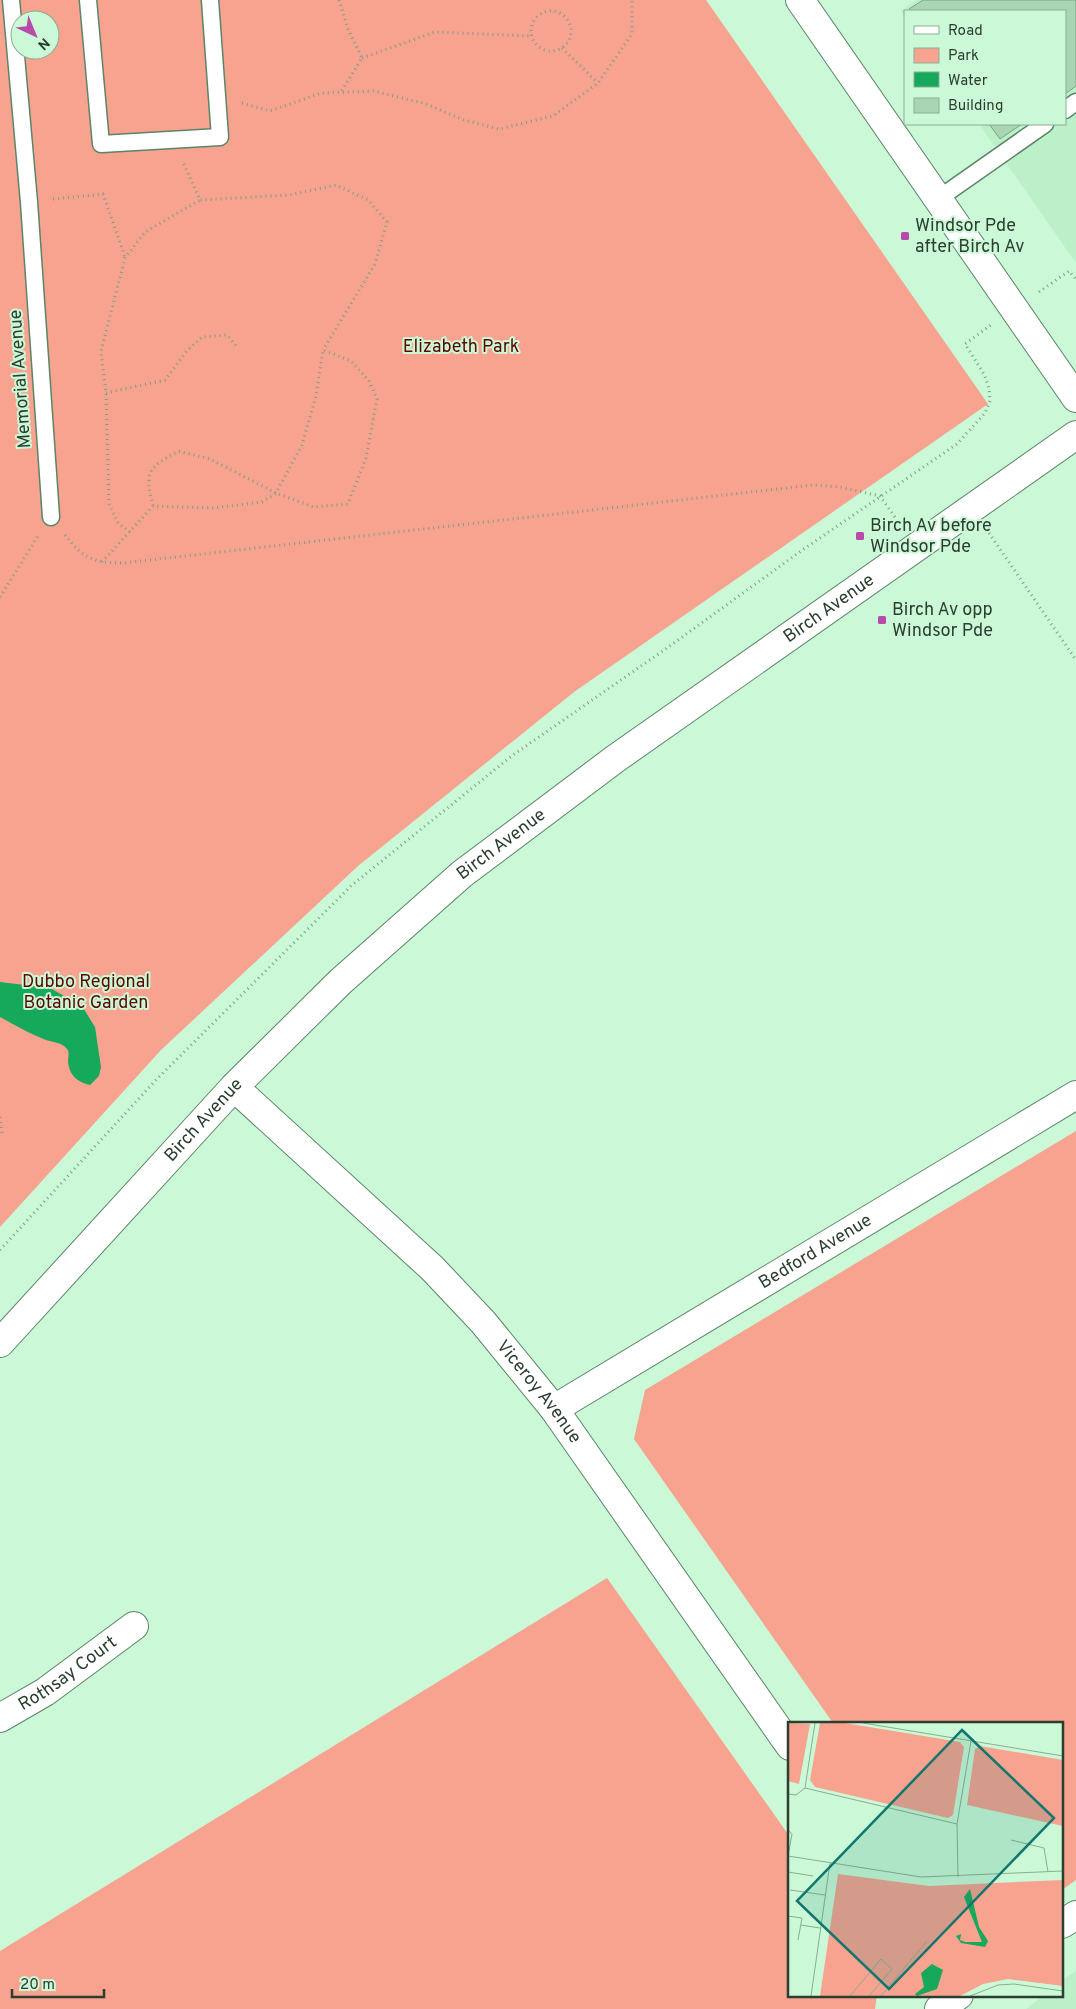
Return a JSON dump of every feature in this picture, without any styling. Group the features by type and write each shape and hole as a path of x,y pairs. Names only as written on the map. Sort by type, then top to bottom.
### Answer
{"street":[{"path":"800,0 1076,398"},
{"name":"Birch Avenue","path":"0,1343 234,1087 340,982 462,874 614,758 1076,435"},
{"name":"Viceroy Avenue","path":"234,1087 432,1268 483,1322 554,1409 788,1743"},
{"name":"Bedford Avenue","path":"554,1409 1076,1095"},
{"name":"Rothsay Court","path":"0,1718 45,1692 134,1626"},
{"path":"1064,1923 1076,1915"},
{"path":"938,2009 958,1996"}],"lane":[{"name":"Memorial Avenue","path":"11,0 51,516"},
{"path":"88,0 101,144 220,137 210,0"},
{"path":"938,199 1044,125"}],"path":[{"path":"339,0 348,29 362,58"},
{"path":"217,96 270,111 321,93 374,91 418,102 464,120 500,129 552,116 598,83 632,34 632,0"},
{"path":"556,11 562,14 570,26 570,38 562,48 556,51 544,50 538,46 531,36 532,22 543,13 556,11"},
{"path":"341,92 362,58 435,32 531,36"},
{"path":"562,48 598,83"},
{"path":"173,139 200,200"},
{"path":"130,532 118,522 109,504 106,394 101,351 126,258 145,232 200,200 289,195 336,185 368,200 387,222 375,264 323,350 316,396 302,445 276,493 262,502 214,508 153,506"},
{"path":"28,202 103,194 126,258"},
{"path":"0,1250 155,1081 352,885 513,755 880,496 957,444 985,412 990,400 989,388 984,374 965,344 1069,270 1076,279"},
{"path":"106,394 165,380 186,352 202,337 228,335 237,347"},
{"path":"153,506 148,482 154,465 178,451 210,459 276,493 313,506 348,504 366,458 377,399 369,380 351,361 323,350"},
{"path":"0,597 51,516 74,546 86,557 102,563 133,562 813,485 880,496 917,547"},
{"path":"102,563 153,506"},
{"path":"972,508 1076,660"},
{"path":"0,1117 2,1133 0,1136"}],"shaded area":[{"path":"916,0 1076,0 1076,263 980,125 1066,125 1066,10 904,10 904,16 901,11"},
{"path":"1076,1971 1076,2009 1026,2009 1043,1996 1064,1996 1064,1979"}],"green space":[{"name":"Elizabeth Park","path":"0,0 706,0 988,404 574,692 358,866 161,1050 0,1227"},
{"path":"1076,1131 1076,1880 1064,1889 1064,1722 832,1722 634,1439 645,1390"},
{"path":"607,1578 788,1834 788,1996 877,1996 875,2009 0,2009 0,1951"}],"water":[{"path":"0,982 50,988 82,1006 95,1027 101,1067 99,1076 90,1085 81,1082 72,1074 68,1061 68,1052 65,1047 34,1035 0,1017"}],"building":[{"path":"923,0 1076,0 1076,86 1066,93 1066,10 909,9"},
{"path":"990,125 1021,125 1000,139"}],"place":[{"name":"Windsor Pde after Birch Av","path":"905,236"},
{"name":"Birch Av before Windsor Pde","path":"860,536"},
{"name":"Birch Av opp Windsor Pde","path":"882,620"}],"park label":[{"name":"Dubbo Regional Botanic Garden","path":"86,992"}]}
